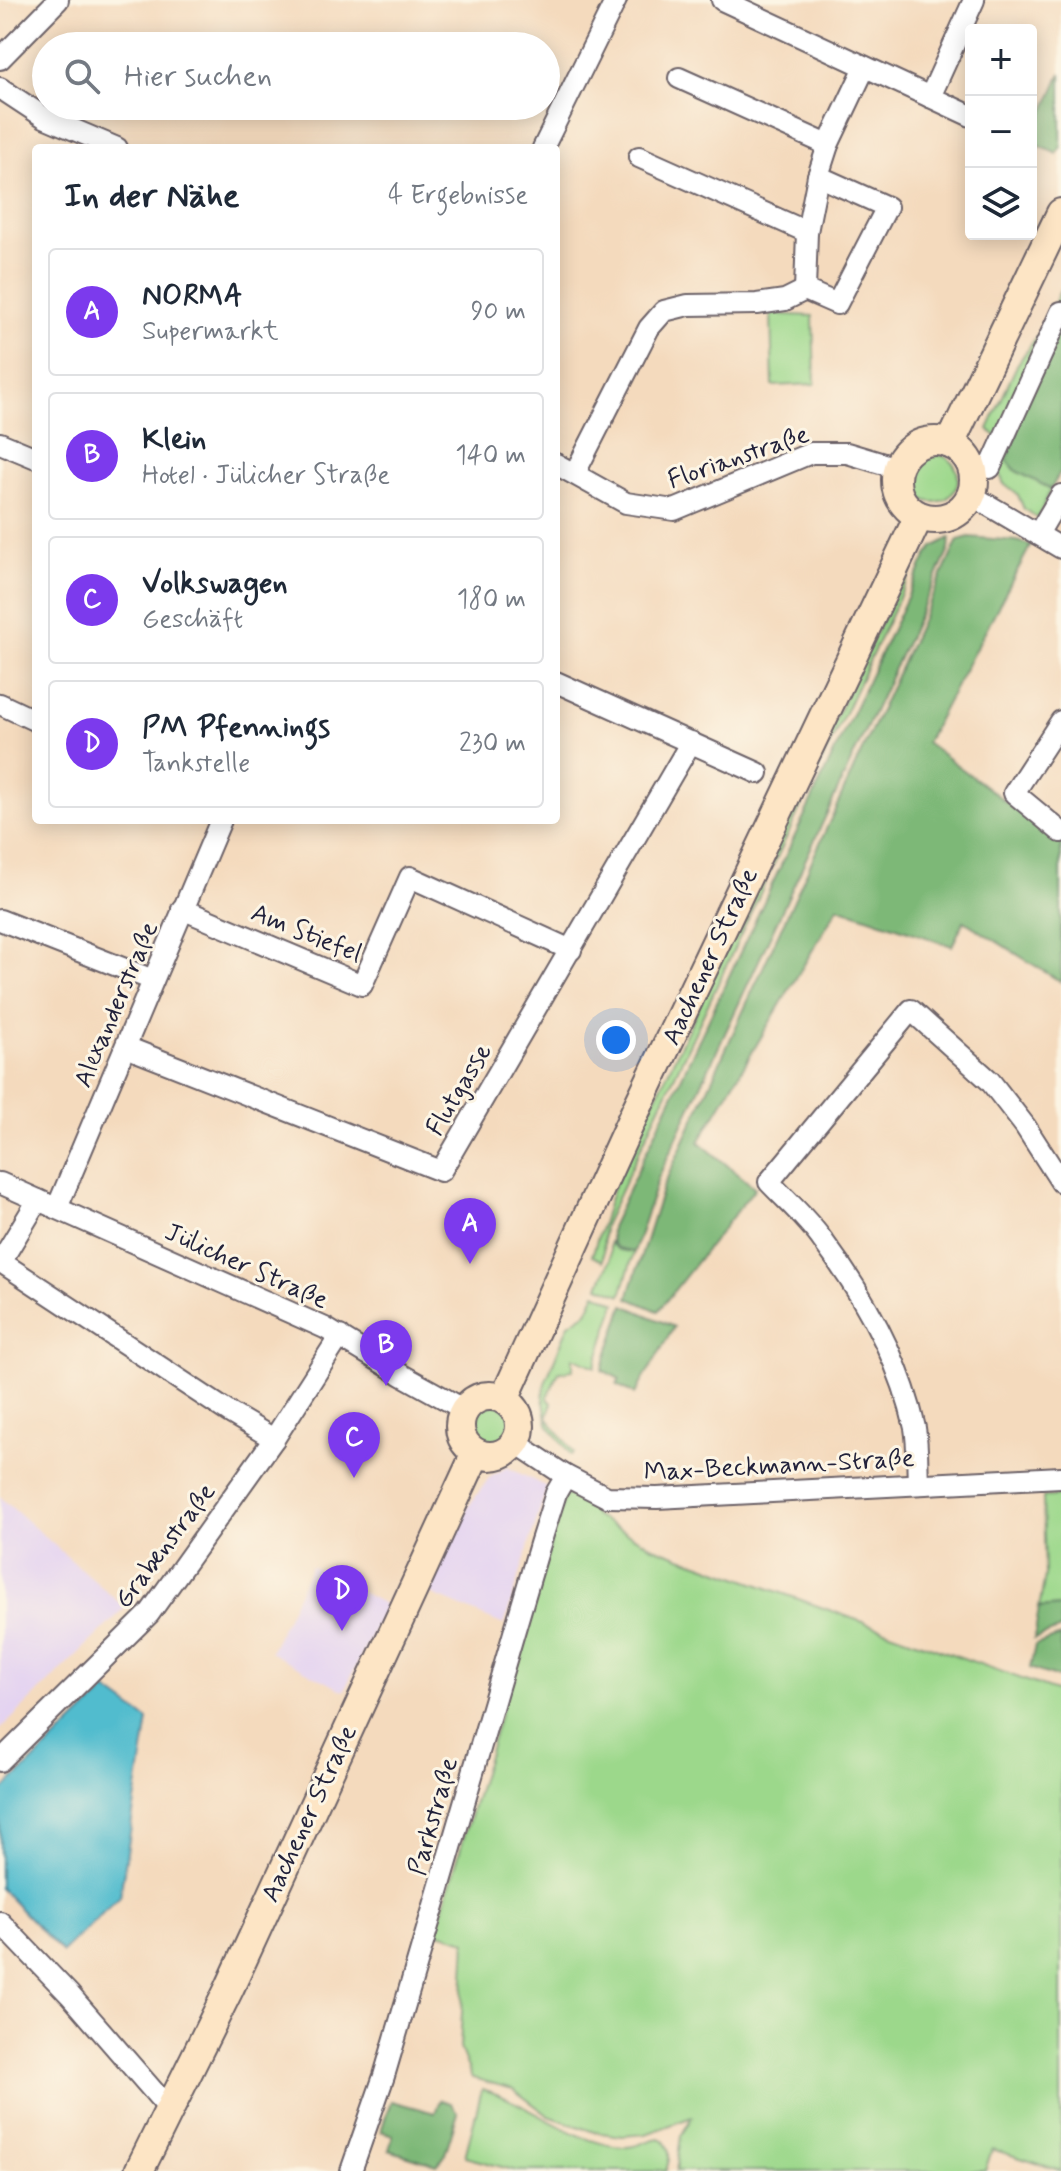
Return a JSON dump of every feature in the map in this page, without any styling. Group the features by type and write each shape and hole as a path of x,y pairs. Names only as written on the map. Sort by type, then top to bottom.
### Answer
{"main road":[{"path":"950,444 1061,213"},
{"path":"925,442 950,444 961,451 973,471 971,495 962,508 949,516 934,519 919,516 907,508 899,496 897,468 903,456 913,447 925,442"},
{"name":"Aachener Straße","path":"504,1399 636,1110 919,516"},
{"path":"495,1396 504,1399 512,1405 520,1424 516,1443 498,1456 486,1457 476,1453 462,1439 460,1429 465,1410 478,1398 495,1396"},
{"name":"Aachener Straße","path":"139,2171 229,1989 476,1453"}],"street":[{"path":"0,59 58,0"},
{"path":"560,114 616,0"},
{"path":"722,0 965,113"},
{"path":"930,97 974,0"},
{"path":"805,290 807,232 818,176 828,145 865,67"},
{"path":"679,78 828,145"},
{"path":"0,88 32,109"},
{"path":"51,120 108,144"},
{"path":"545,144 557,120"},
{"path":"639,157 807,232"},
{"path":"805,290 837,304 887,207 818,176"},
{"path":"575,473 649,328 664,311 688,305 757,304 785,300 805,290"},
{"path":"990,468 1061,312"},
{"path":"0,443 32,456"},
{"name":"Florianstraße","path":"560,466 626,503 674,510 811,453 847,453 897,468"},
{"path":"971,495 1061,548"},
{"path":"1038,534 1061,495"},
{"path":"560,684 758,773"},
{"path":"2,707 32,719"},
{"path":"1061,721 1014,793 1061,832"},
{"name":"Flutgasse","path":"126,1047 441,1171 691,742"},
{"name":"Alexanderstraße","path":"0,1263 48,1204 126,1047 219,824"},
{"name":"Am Stiefel","path":"182,909 362,985 410,877 571,950"},
{"path":"0,920 153,980"},
{"path":"918,1483 915,1431 906,1393 883,1338 856,1289 822,1238 769,1182 911,1010 990,1081 1025,1126 1061,1182"},
{"name":"Jülicher Straße","path":"0,1183 340,1336 465,1410"},
{"path":"0,1263 274,1439"},
{"name":"Grabenstraße","path":"0,1761 149,1614 274,1439 340,1336"},
{"name":"Max-Beckmann-Straße","path":"516,1443 566,1476 607,1497 657,1498 1061,1477"},
{"name":"Parkstraße","path":"351,2171 384,2076 540,1544 556,1493 566,1476"},
{"path":"0,1922 70,1995 169,2109"}],"shaded area":[{"path":"507,1467 547,1487 504,1625 426,1592 464,1513 489,1478"},
{"path":"0,1497 125,1608 0,1730"},
{"path":"311,1566 386,1605 344,1691 270,1652"}],"green space":[{"path":"1061,73 1061,146 1057,154 1037,145 1037,128"},
{"path":"1061,289 1061,304 998,438 988,429 1017,365 1044,325"},
{"path":"771,314 813,316 815,384 773,386"},
{"path":"1061,321 1061,471 1051,489 1016,471 1007,460 1017,433 1011,428"},
{"path":"1011,428 1017,433 1016,471 1051,489 1038,518 1024,509 1018,495 1004,484 996,466"},
{"path":"934,454 951,461 958,478 951,495 934,502 917,495 910,478 917,461"},
{"path":"969,537 1031,545 926,742 1061,843 1061,982 964,921 952,946 838,907 699,1142 755,1188 658,1311 628,1298 663,1187 958,540"},
{"path":"950,538 949,550 658,1178 634,1252 622,1250 612,1243 611,1227 926,557 933,547"},
{"path":"913,555 918,557 604,1226 603,1261 592,1256 613,1188"},
{"path":"610,1241 617,1249 634,1252 621,1295 599,1286 610,1260"},
{"path":"596,1293 616,1303 595,1367 573,1357 573,1370 559,1372 547,1398 552,1403 547,1417 574,1453 571,1455 548,1424 543,1398 545,1383 569,1324 587,1312"},
{"path":"624,1305 674,1327 635,1394 617,1385 620,1379 602,1370"},
{"path":"491,1403 506,1409 512,1424 506,1439 491,1445 476,1439 470,1424 476,1409"},
{"path":"565,1494 589,1502 595,1516 653,1547 1061,1693 1061,2171 992,2149 985,2171 676,2171 681,2136 692,2117 646,2134 622,2136 594,2132 549,2116 513,2089 472,2078 460,2048 466,1941 436,1932"},
{"path":"1061,1496 1061,1606 1039,1608 1045,1576 1043,1497"},
{"path":"1061,1606 1061,1629 1034,1639 1039,1608"},
{"path":"1061,1636 1061,1679 1030,1668 1035,1645"},
{"path":"482,2089 517,2103 568,2131 604,2144 629,2147 660,2138 667,2145 669,2153 666,2171 517,2171 465,2157"},
{"path":"440,2100 450,2103 458,2113 444,2157 437,2165 389,2150 393,2135 381,2131 391,2101 435,2113"}],"water":[{"path":"107,1690 148,1720 120,1896 62,1952 0,1888 0,1793"}],"place":[{"name":"NORMA","path":"470,1264"},
{"name":"Klein","path":"386,1386"},
{"name":"Volkswagen","path":"354,1478"},
{"name":"PM Pfennings","path":"342,1631"}]}
